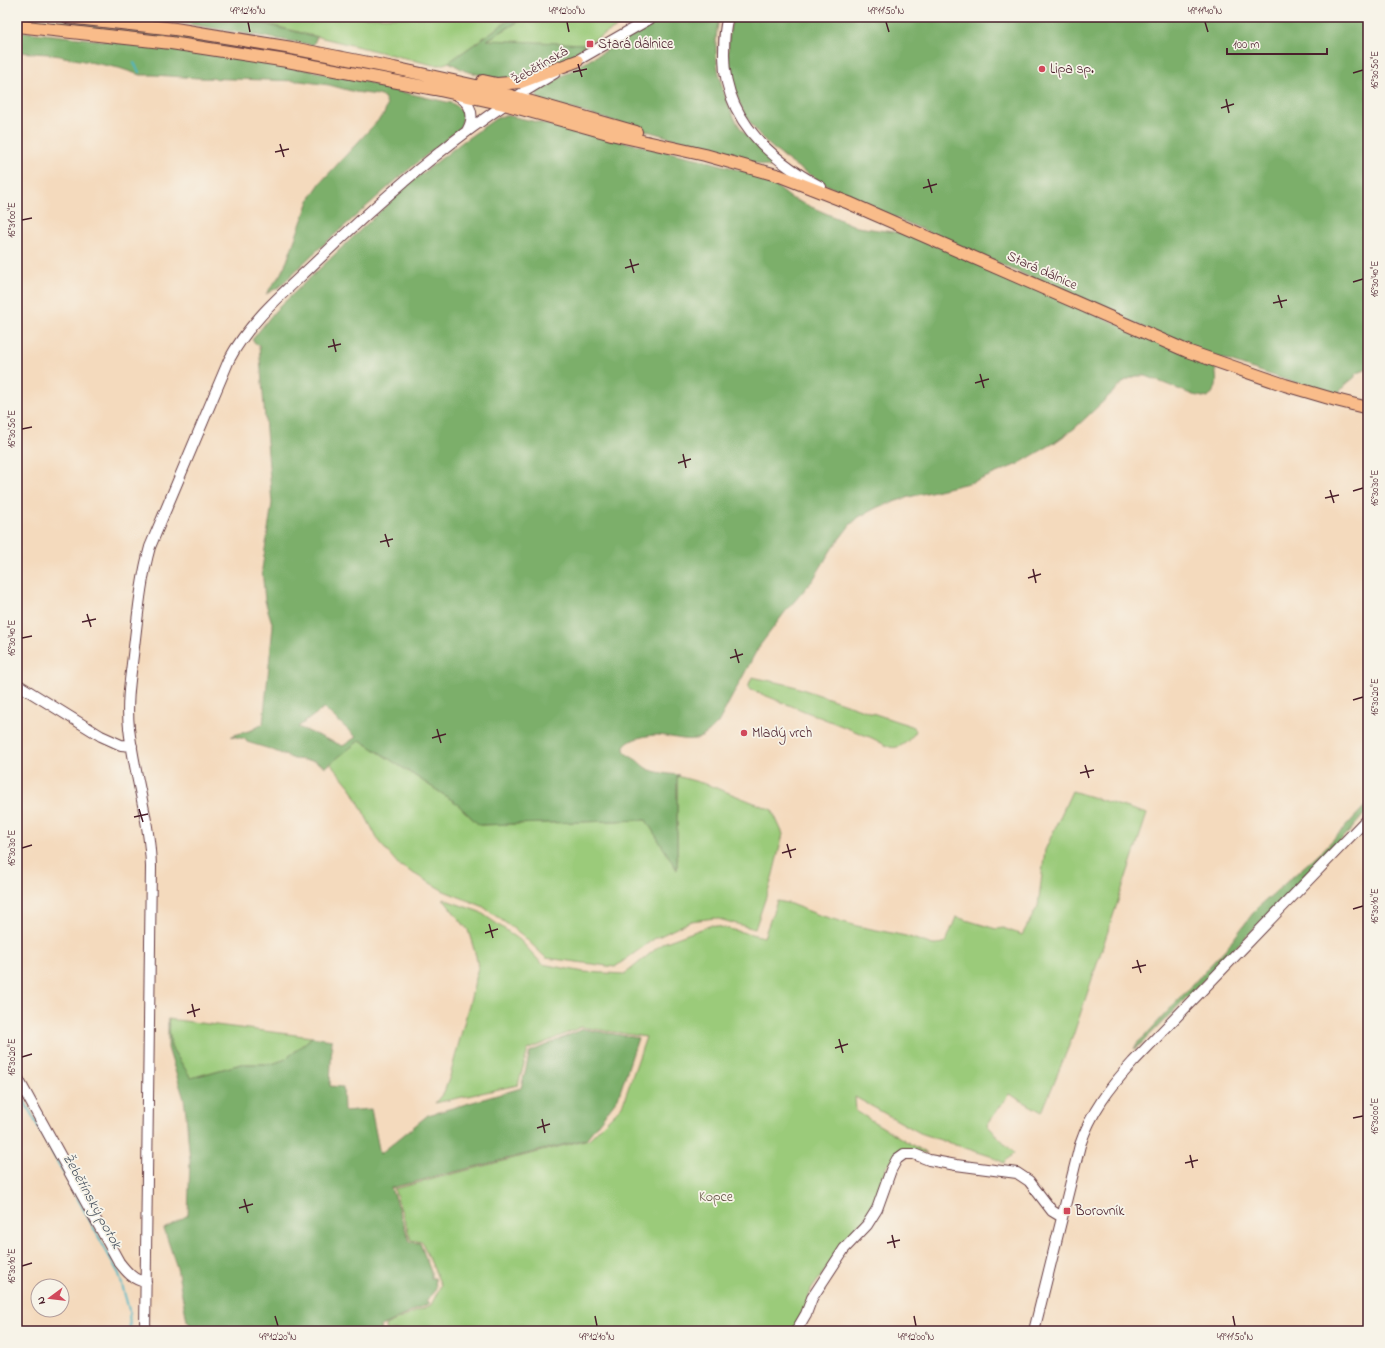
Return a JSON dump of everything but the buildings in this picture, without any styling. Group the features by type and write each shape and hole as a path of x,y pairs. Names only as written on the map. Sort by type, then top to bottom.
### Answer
{"main road":[{"name":"Stará dálnice","path":"67,17 175,29 292,48 394,68 455,81 649,136 705,155 780,176 849,203 1187,351 1285,385 1368,408"},
{"name":"Stará dálnice","path":"17,26 171,43 287,61 504,104 615,135 705,155"},
{"path":"394,68 450,74 497,84 520,82 576,61"}],"street":[{"name":"Žebětínská","path":"145,1331 151,860 148,833 129,728 128,702 136,628 147,558 159,525 224,372 235,349 257,319 354,226 404,181 467,132 515,97 653,17"},
{"path":"728,17 724,38 724,61 728,86 732,100 746,126 758,142 786,166 800,176 849,203"},
{"path":"453,93 464,100 471,113 471,122 467,132"},
{"path":"17,684 100,736 121,745 132,746"},
{"path":"1034,1331 1083,1134 1093,1114 1113,1084 1133,1062 1368,818"},
{"path":"17,1077 119,1262 135,1279 146,1282"},
{"path":"796,1331 806,1314 812,1298 844,1249 867,1225 877,1209 891,1170 897,1159 904,1154 914,1154 929,1160 956,1165 1017,1173 1029,1181 1052,1211 1062,1217"}],"green space":[{"path":"134,17 237,17 317,37 313,45 171,21"},
{"path":"237,17 513,17 449,62 441,65 433,65"},
{"path":"513,17 526,17 487,40 586,44 571,57 520,77 496,79 465,71 449,62"},
{"path":"526,17 603,17 613,21 623,21 621,25 586,44 486,41"},
{"path":"664,17 720,17 716,44 719,75 723,91 735,119 742,130 772,161 770,167 538,99 536,91"},
{"path":"733,17 1368,17 1368,369 1355,374 1355,377 1344,386 1337,395 1286,380 1188,347 851,198 811,176 775,150 760,135 747,118 737,97 731,74 728,53"},
{"path":"19,18 93,24 215,41 422,79 491,94 19,20"},
{"path":"17,31 170,48 286,66 365,81 384,88 451,103 458,107 463,116 460,128 402,175 313,254 279,287 266,294 280,275 287,261 310,198 321,182 384,114 387,105 384,97 355,92 329,85 300,81 140,75 119,68 49,54 17,52"},
{"path":"506,115 704,160 764,177 791,198 857,227 908,234 1215,366 1216,387 1208,398 1193,395 1146,376 1136,376 1126,380 1075,428 1054,443 1018,464 977,481 909,497 878,507 859,517 850,525 831,550 813,580 785,612 758,648 718,723 713,728 705,735 696,739 682,739 658,735 635,739 630,741 624,747 626,754 650,770 680,775 677,776 677,870 646,820 479,825 455,802 360,740 326,767 315,761 294,759 270,749 247,742 245,739 231,736 252,730 263,724 273,626 265,601 262,569 272,503 259,346 252,340 275,311 409,184 461,143 495,119","holes":["324,708 356,737 343,746 298,727"]},
{"path":"752,677 790,685 912,726 916,731 908,740 898,747 890,747 872,738 749,689 749,684"},
{"path":"360,740 455,802 479,825 646,820 677,869 677,776 709,785 772,810 783,834 771,882 755,929 715,918 691,921 654,939 615,967 546,958 521,934 482,906 444,891 399,865 379,842 351,788 330,763"},
{"name":"Kopce","path":"1072,791 1147,814 1073,1036 1042,1112 1009,1094 987,1125 1014,1153 1004,1163 990,1156 922,1134 855,1097 856,1111 927,1154 902,1152 886,1167 884,1185 863,1225 859,1223 811,1290 805,1308 793,1331 387,1331 385,1325 431,1305 441,1285 422,1242 411,1240 394,1189 589,1139 622,1106 646,1037 581,1027 528,1050 518,1085 435,1103 444,1092 450,1076 478,968 468,930 443,899 480,912 520,940 542,964 584,972 625,974 663,943 712,925 764,937 777,901 788,903 819,915 857,926 906,936 933,945 946,942 956,917 996,929 1003,928 1022,935 1038,906 1045,850"},
{"path":"1368,803 1368,810 1348,833 1142,1043 1134,1049 1137,1043 1229,945 1256,909 1324,849"},
{"path":"168,1019 312,1037 286,1059 272,1064 241,1064 191,1078 171,1047"},
{"path":"168,1019 171,1047 191,1078 241,1064 272,1064 286,1059 312,1037 332,1040 330,1086 343,1087 344,1111 371,1109 380,1154 428,1115 521,1088 530,1052 583,1029 638,1038 618,1098 586,1139 391,1188 410,1242 420,1243 431,1272 431,1278 435,1278 436,1289 426,1301 430,1303 381,1326 382,1331 196,1331 187,1321 177,1268 164,1229 188,1215 190,1161 184,1099 168,1048"}],"waterway":[{"path":"134,63 139,72"},
{"name":"Žebětínský potok","path":"17,1088 119,1274 129,1310 130,1331"}],"place":[{"name":"Stará dálnice","path":"590,44"},
{"name":"Lipa sp.","path":"1042,69"},
{"name":"Mladý vrch","path":"744,733"},
{"name":"Borovník","path":"1067,1211"}]}
